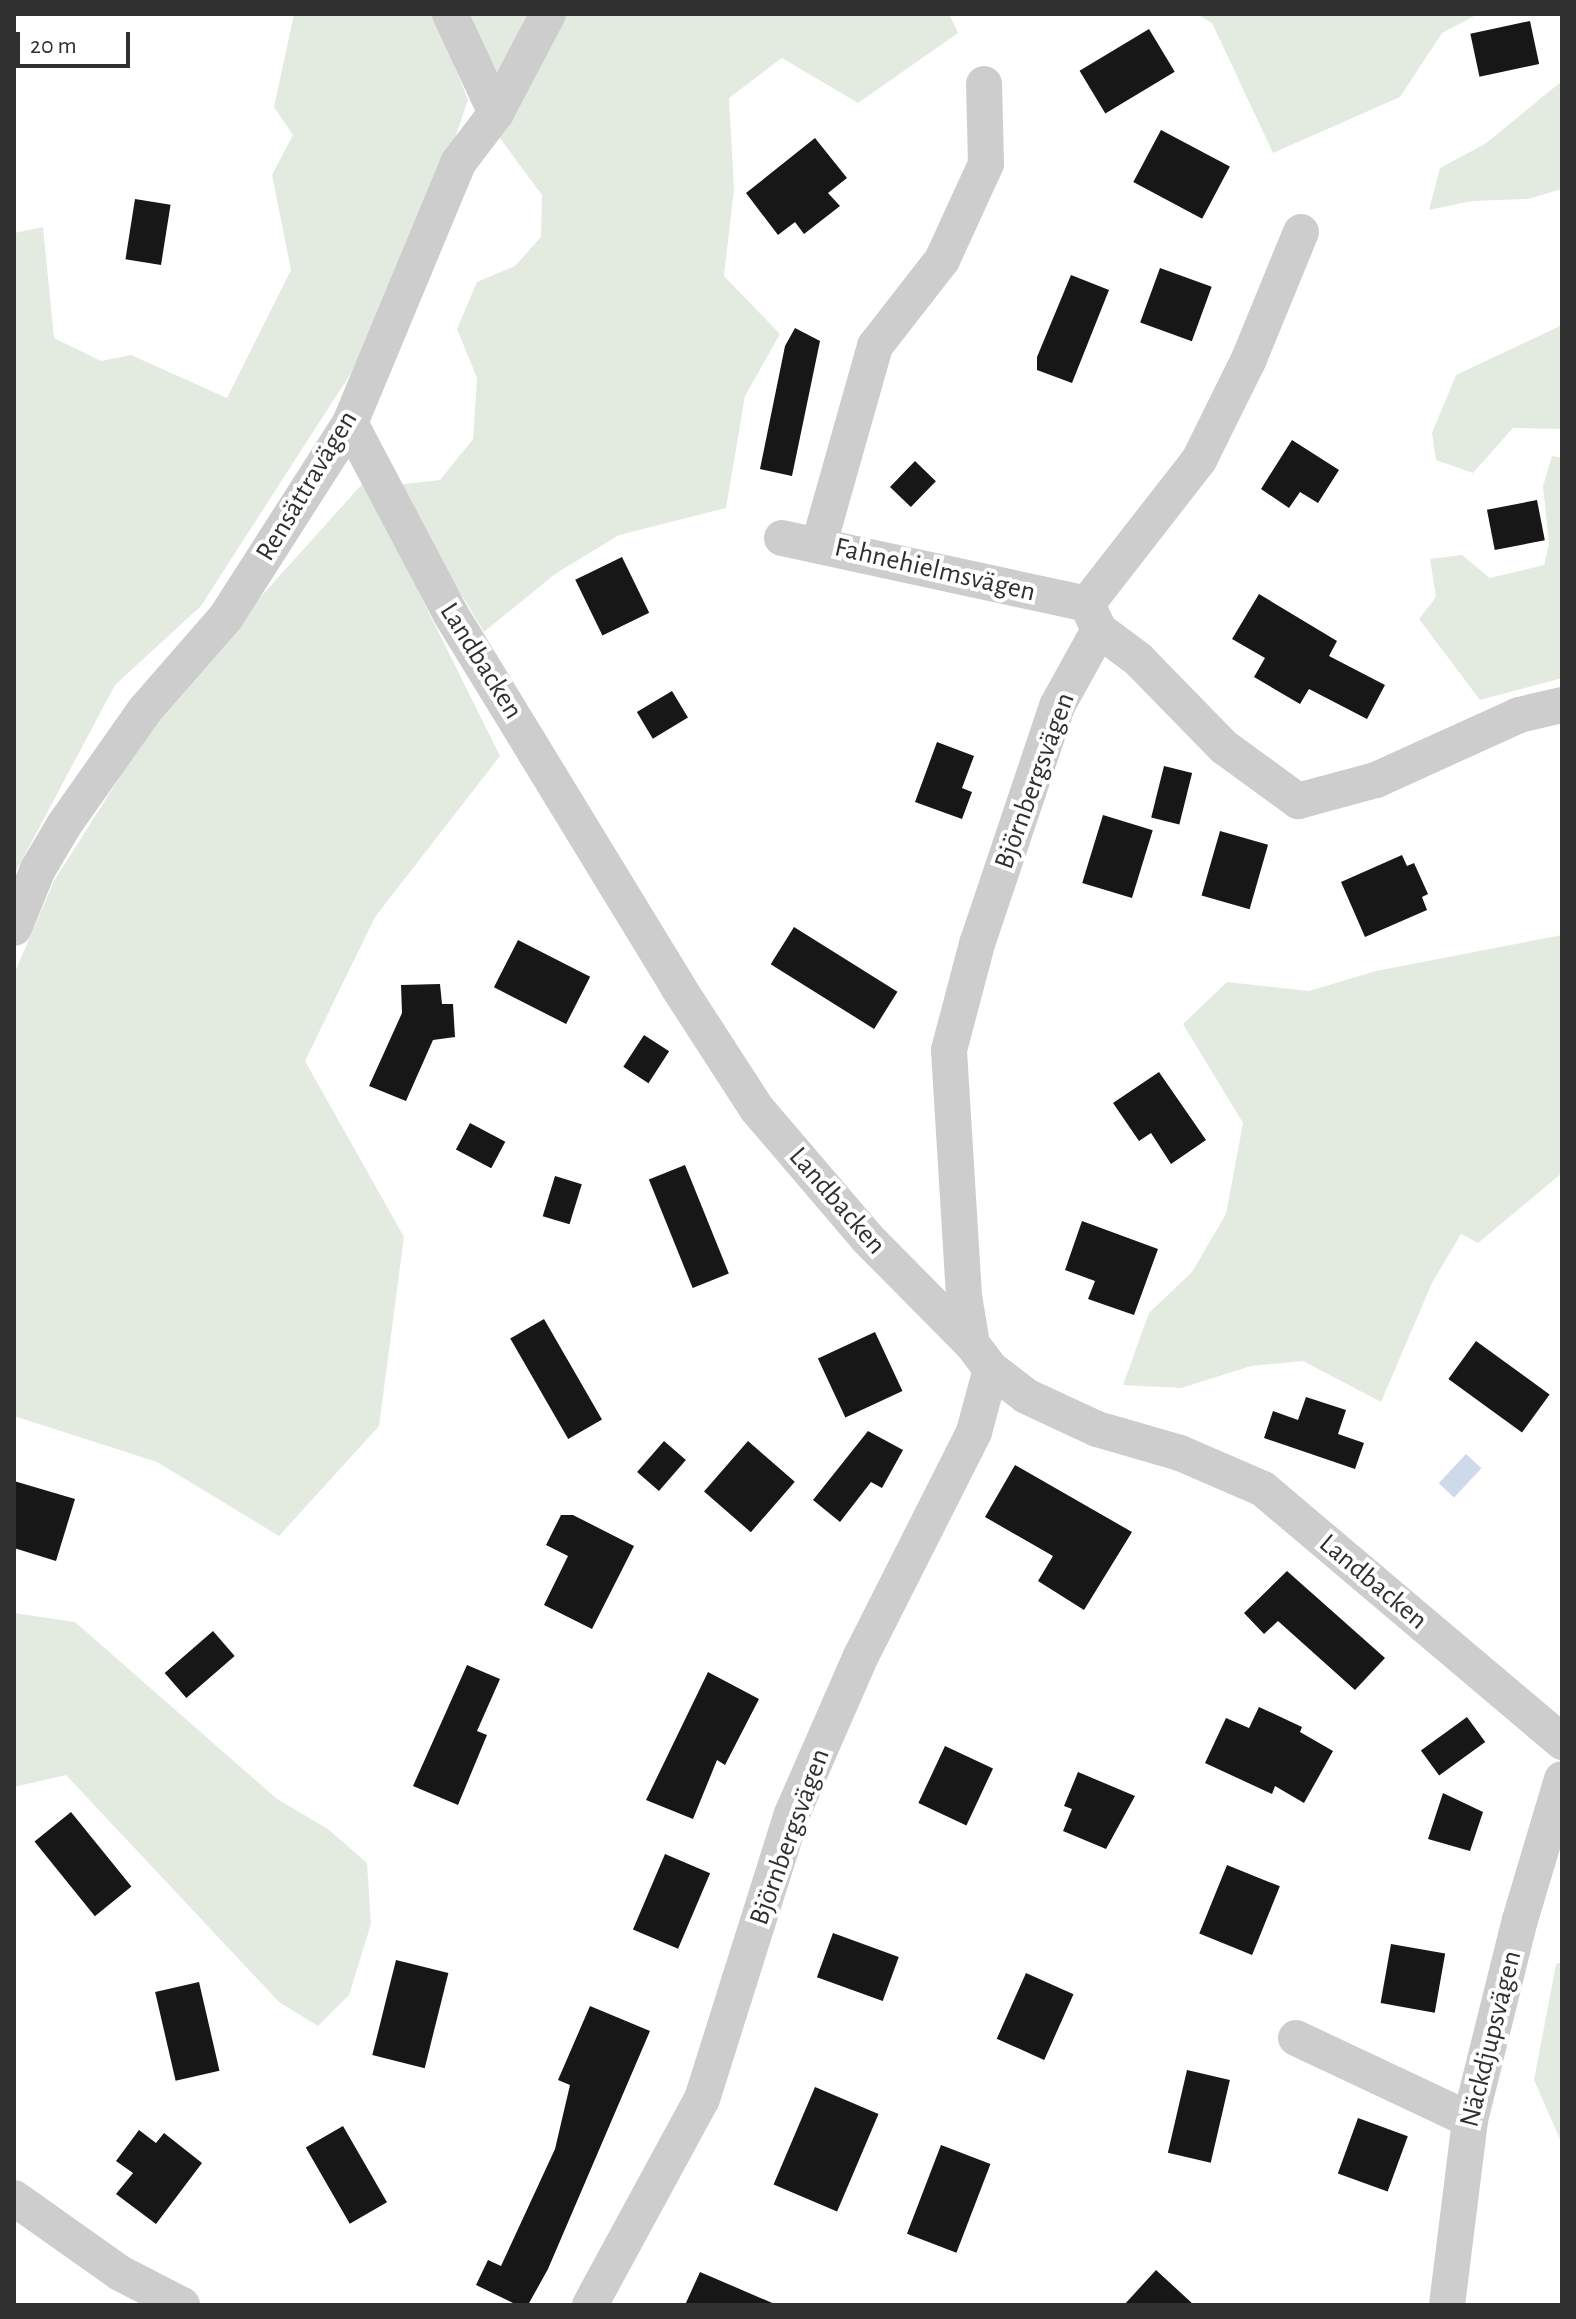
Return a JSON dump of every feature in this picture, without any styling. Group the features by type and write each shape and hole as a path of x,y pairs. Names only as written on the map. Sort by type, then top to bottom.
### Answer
{"street":[{"path":"450,14 496,113"},
{"name":"Rensättravägen","path":"14,928 64,825 144,711 226,617 350,423 458,163 496,113 548,14"},
{"path":"819,544 875,346 942,260 986,164 984,84"},
{"name":"Björnbergsvägen","path":"590,2305 702,2099 791,1816 861,1656 974,1432 982,1356 964,1296 949,1050 977,944 1057,706 1093,617 1199,460 1249,359 1301,232"},
{"name":"Landbacken","path":"350,423 450,613 757,1109 867,1238 982,1356 1026,1396 1097,1429 1180,1453 1263,1489 1562,1742"},
{"name":"Fahnehielmsvägen","path":"782,538 819,544 1093,617 1224,747 1298,801 1376,780 1519,715 1562,705"},
{"name":"Näckdjupsvägen","path":"1447,2305 1470,2120 1520,1920 1562,1779"},
{"path":"1296,2038 1470,2120"},
{"path":"14,2198 120,2273 182,2305"}],"shaded area":[{"path":"294,14 434,14 468,100 444,170 351,373 201,606 115,685 14,875 14,233 43,227 54,338 101,361 131,355 227,398 291,270 272,175 293,135 274,107"},
{"path":"462,14 537,14 501,78"},
{"path":"559,14 949,14 958,33 858,103 782,58 729,98 734,189 724,276 780,334 745,396 726,508 619,535 555,574 484,632 395,485 440,480 473,439 477,378 457,329 477,282 515,266 541,237 542,195 499,137"},
{"path":"1197,14 1478,14 1442,33 1400,97 1273,153 1212,23"},
{"path":"1562,81 1562,189 1528,199 1472,201 1429,210 1440,168 1485,144"},
{"path":"1562,325 1562,429 1513,428 1473,473 1436,460 1432,433 1456,375"},
{"path":"1552,456 1562,458 1562,678 1480,700 1419,619 1436,597 1430,559 1462,555 1490,578 1544,565 1549,544 1543,486"},
{"path":"364,482 500,756 375,917 305,1061 404,1237 379,1426 279,1536 157,1462 14,1416 14,974 54,881 147,734 228,633"},
{"path":"1562,935 1562,1173 1478,1243 1461,1234 1432,1283 1381,1402 1303,1361 1251,1366 1181,1388 1123,1385 1149,1313 1192,1272 1226,1214 1243,1123 1183,1024 1227,982 1309,991 1376,971"},
{"path":"14,1613 75,1622 277,1799 328,1829 367,1863 371,1924 349,1995 318,2026 279,2002 66,1775 14,1787"},
{"path":"1562,1962 1562,2144 1534,2080 1556,1964"}],"water":[{"path":"1466,1454 1481,1468 1454,1498 1439,1483"}],"building":[{"path":"1530,21 1539,64 1479,77 1470,34"},
{"path":"1149,29 1175,72 1105,114 1080,71"},
{"path":"1161,130 1230,167 1202,219 1133,182"},
{"path":"815,138 847,178 828,193 840,206 804,234 795,222 778,235 746,193"},
{"path":"135,199 171,205 161,265 125,259"},
{"path":"1160,268 1212,287 1192,341 1140,323"},
{"path":"1071,275 1109,290 1072,383 1037,370 1037,357"},
{"path":"795,328 820,341 792,476 760,469 785,346"},
{"path":"1292,440 1339,470 1318,503 1300,492 1289,508 1261,489"},
{"path":"915,461 936,481 911,507 890,487"},
{"path":"1537,500 1545,540 1495,550 1487,510"},
{"path":"622,557 649,613 602,636 575,580"},
{"path":"1259,594 1337,641 1329,656 1385,685 1367,719 1309,689 1300,704 1254,677 1265,658 1232,639"},
{"path":"672,691 688,718 653,739 637,712"},
{"path":"937,742 974,756 962,788 972,792 962,819 915,802"},
{"path":"1164,766 1192,773 1179,824 1151,817"},
{"path":"1103,815 1153,830 1132,898 1082,883"},
{"path":"1220,831 1268,845 1250,909 1202,895"},
{"path":"1402,855 1407,866 1414,863 1428,894 1422,897 1427,910 1365,937 1341,882"},
{"path":"794,927 897,992 874,1029 771,964"},
{"path":"518,940 590,977 566,1024 494,987"},
{"path":"440,984 442,1004 453,1004 455,1037 433,1040 406,1101 369,1086 402,1013 401,985"},
{"path":"644,1035 669,1051 648,1083 623,1067"},
{"path":"1159,1072 1206,1140 1171,1164 1151,1133 1139,1141 1113,1103"},
{"path":"470,1123 505,1142 491,1168 456,1149"},
{"path":"685,1165 729,1273 693,1288 649,1180"},
{"path":"555,1176 582,1184 569,1224 543,1216"},
{"path":"1082,1221 1158,1249 1134,1315 1088,1299 1095,1281 1065,1270"},
{"path":"544,1319 602,1419 568,1439 510,1338"},
{"path":"875,1332 902,1391 845,1418 818,1359"},
{"path":"1476,1341 1550,1394 1522,1433 1448,1379"},
{"path":"1306,1397 1346,1410 1338,1434 1364,1443 1355,1469 1264,1438 1273,1411 1298,1420"},
{"path":"868,1431 903,1450 882,1488 871,1482 840,1522 813,1500"},
{"path":"664,1441 686,1460 659,1491 637,1472"},
{"path":"748,1441 795,1482 751,1532 704,1492"},
{"path":"1015,1465 1132,1532 1084,1610 1038,1581 1053,1556 985,1517"},
{"path":"14,1481 75,1499 56,1561 14,1548"},
{"path":"561,1515 573,1515 634,1546 592,1629 544,1605 568,1556 546,1545"},
{"path":"1287,1571 1385,1658 1355,1690 1278,1621 1264,1634 1244,1613"},
{"path":"213,1631 235,1656 186,1698 165,1673"},
{"path":"467,1665 500,1679 477,1731 487,1735 458,1805 413,1786"},
{"path":"708,1672 759,1699 725,1765 717,1760 693,1819 646,1800"},
{"path":"1259,1707 1302,1727 1300,1732 1333,1751 1304,1803 1275,1786 1272,1794 1205,1763 1226,1718 1249,1728"},
{"path":"1467,1717 1485,1742 1439,1776 1421,1751"},
{"path":"945,1746 993,1768 966,1825 918,1803"},
{"path":"1078,1772 1135,1796 1106,1849 1063,1831 1072,1809 1064,1806"},
{"path":"1443,1793 1483,1812 1470,1851 1428,1839"},
{"path":"71,1812 131,1887 95,1916 34,1842"},
{"path":"665,1854 710,1873 678,1949 633,1929"},
{"path":"1227,1865 1280,1886 1252,1955 1199,1934"},
{"path":"833,1933 899,1957 883,2001 817,1977"},
{"path":"1391,1944 1445,1954 1435,2013 1381,2003"},
{"path":"396,1960 448,1973 425,2068 372,2055"},
{"path":"1026,1973 1074,1994 1044,2060 997,2039"},
{"path":"199,1982 219,2071 176,2081 155,1992"},
{"path":"590,2006 650,2031 548,2269 528,2305 517,2305 476,2285 488,2260 501,2266 555,2149 570,2085 558,2080"},
{"path":"1187,2070 1230,2080 1211,2163 1168,2153"},
{"path":"815,2087 879,2114 837,2212 774,2185"},
{"path":"1358,2118 1408,2136 1388,2192 1338,2173"},
{"path":"343,2126 387,2202 350,2224 306,2148"},
{"path":"139,2130 156,2143 164,2133 202,2163 156,2224 116,2194 133,2173 116,2161"},
{"path":"941,2145 990,2164 956,2253 907,2234"},
{"path":"1156,2270 1194,2305 1124,2305"},
{"path":"700,2272 777,2305 685,2305"}]}
